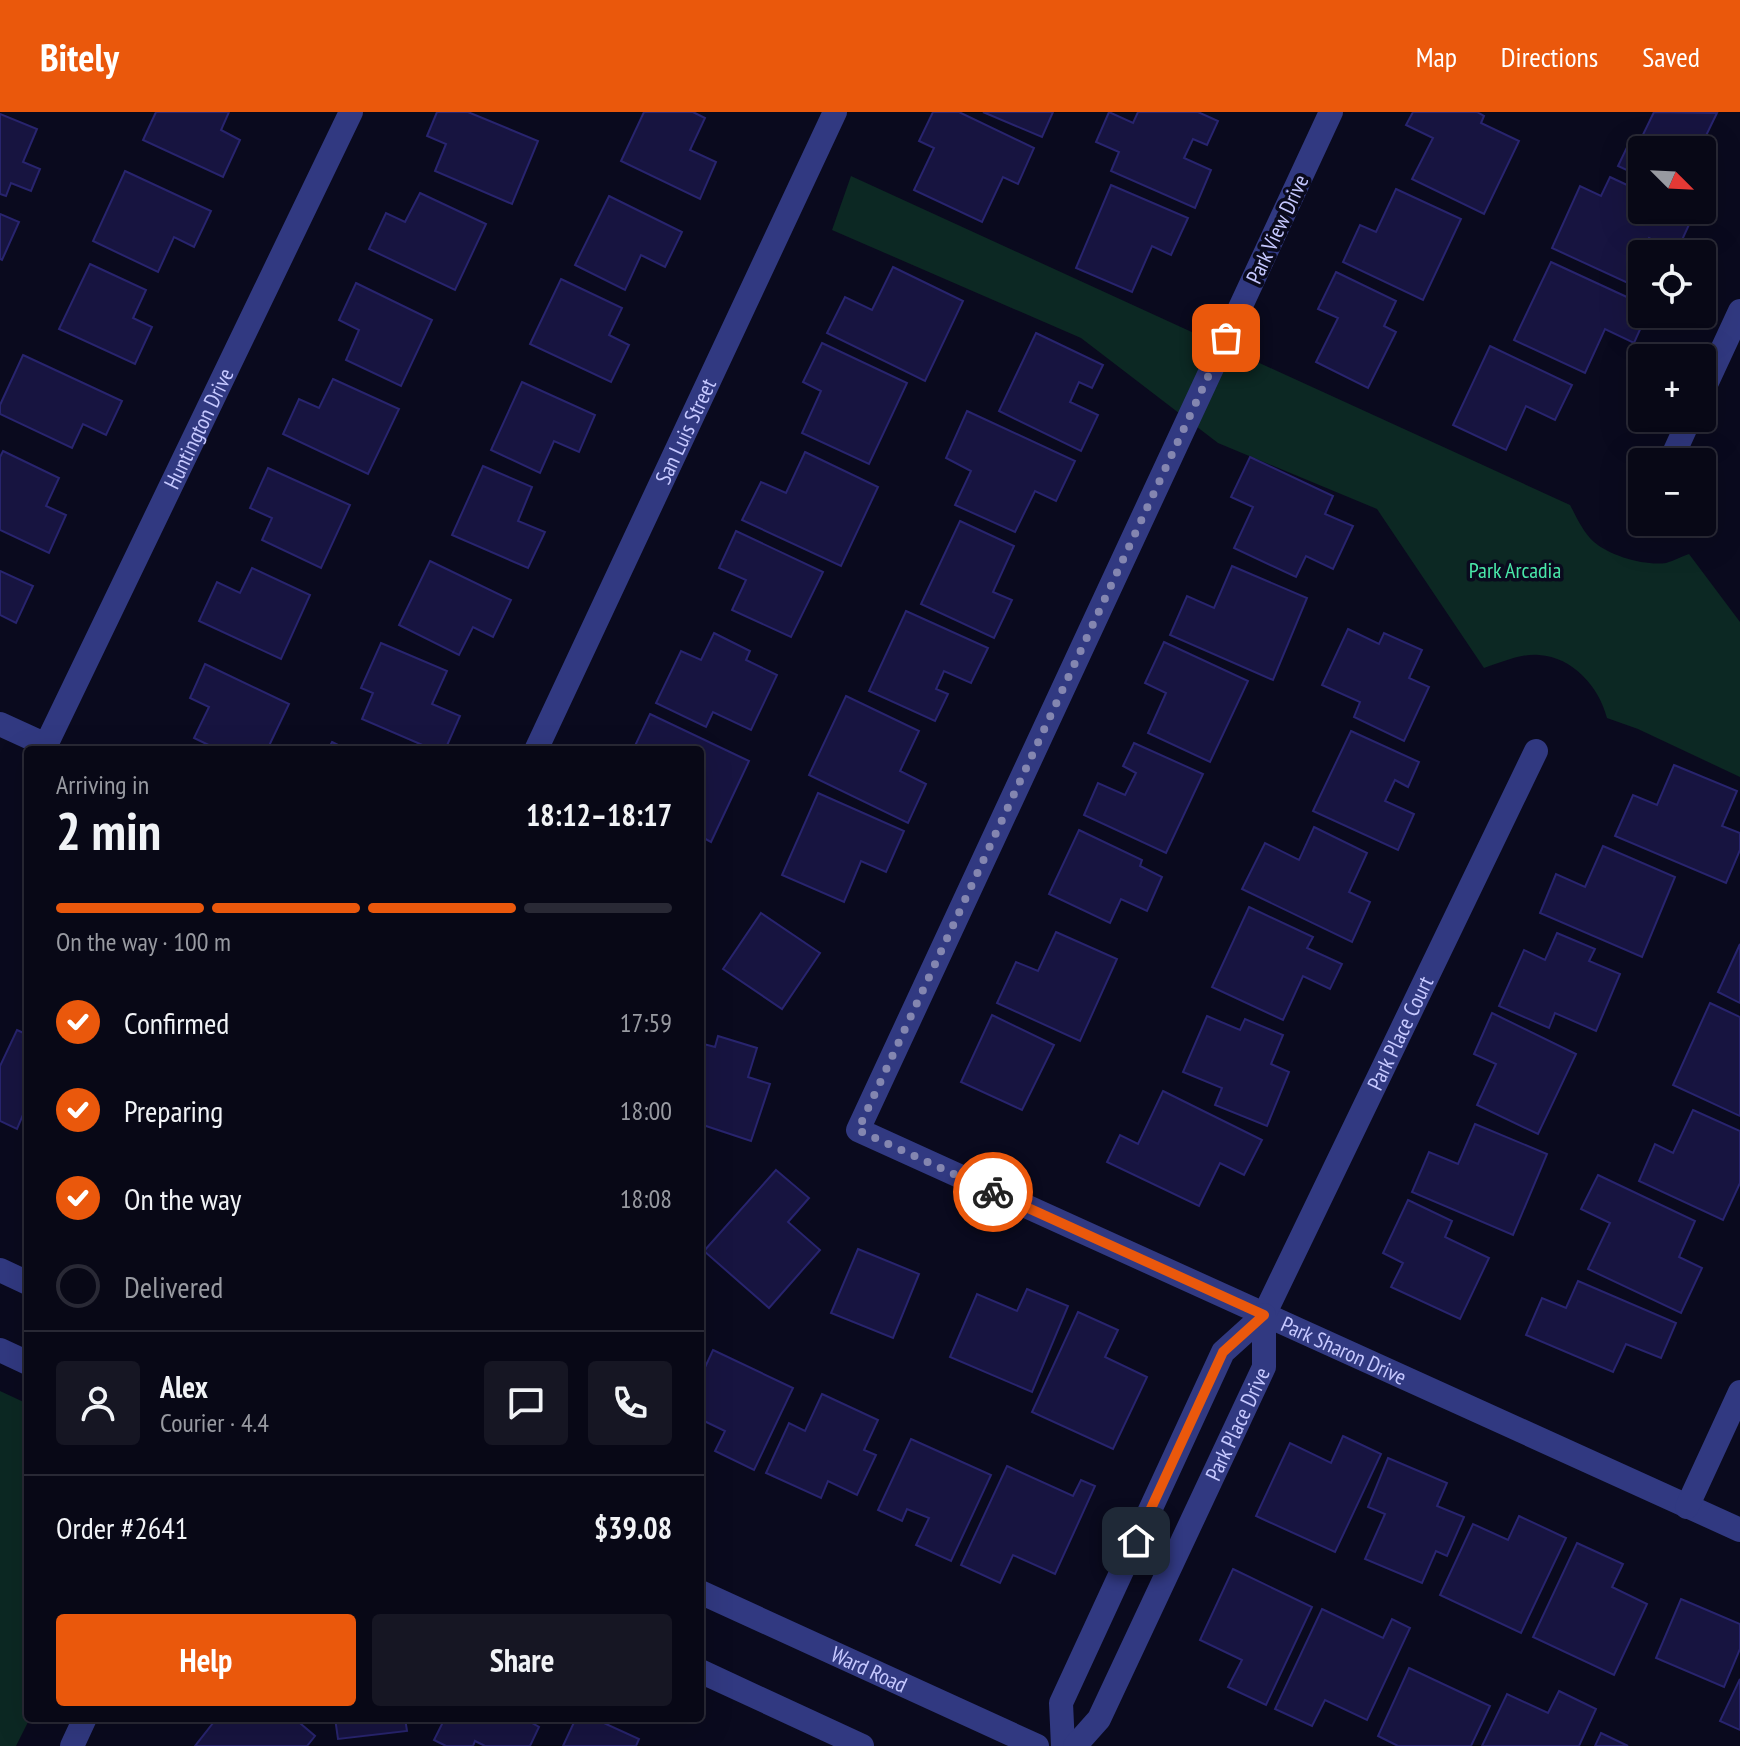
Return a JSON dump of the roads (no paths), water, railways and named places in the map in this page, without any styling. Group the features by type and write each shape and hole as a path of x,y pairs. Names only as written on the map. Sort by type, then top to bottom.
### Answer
{"street":[{"name":"Huntington Drive","path":"0,724 46,745 351,112"},
{"name":"San Luis Street","path":"538,746 835,112"},
{"name":"Park View Drive","path":"858,1130 1331,112"},
{"path":"1716,363 1740,311"},
{"name":"Park Place Court","path":"1264,1315 1536,751"},
{"name":"Park Sharon Drive","path":"858,1130 1740,1530"},
{"path":"0,1270 24,1281"},
{"name":"Park Place Drive","path":"1063,1746 1061,1703 1223,1352 1264,1315"},
{"name":"Park Place Drive","path":"1075,1746 1099,1719 1264,1367 1264,1315"},
{"path":"0,1350 24,1361"},
{"path":"1687,1507 1740,1392"},
{"name":"Ward Road","path":"704,1594 1037,1746"},
{"path":"704,1673 862,1746"},
{"path":"72,1746 83,1722"}],"park label":[{"name":"Park Arcadia","path":"1515,570"}]}
